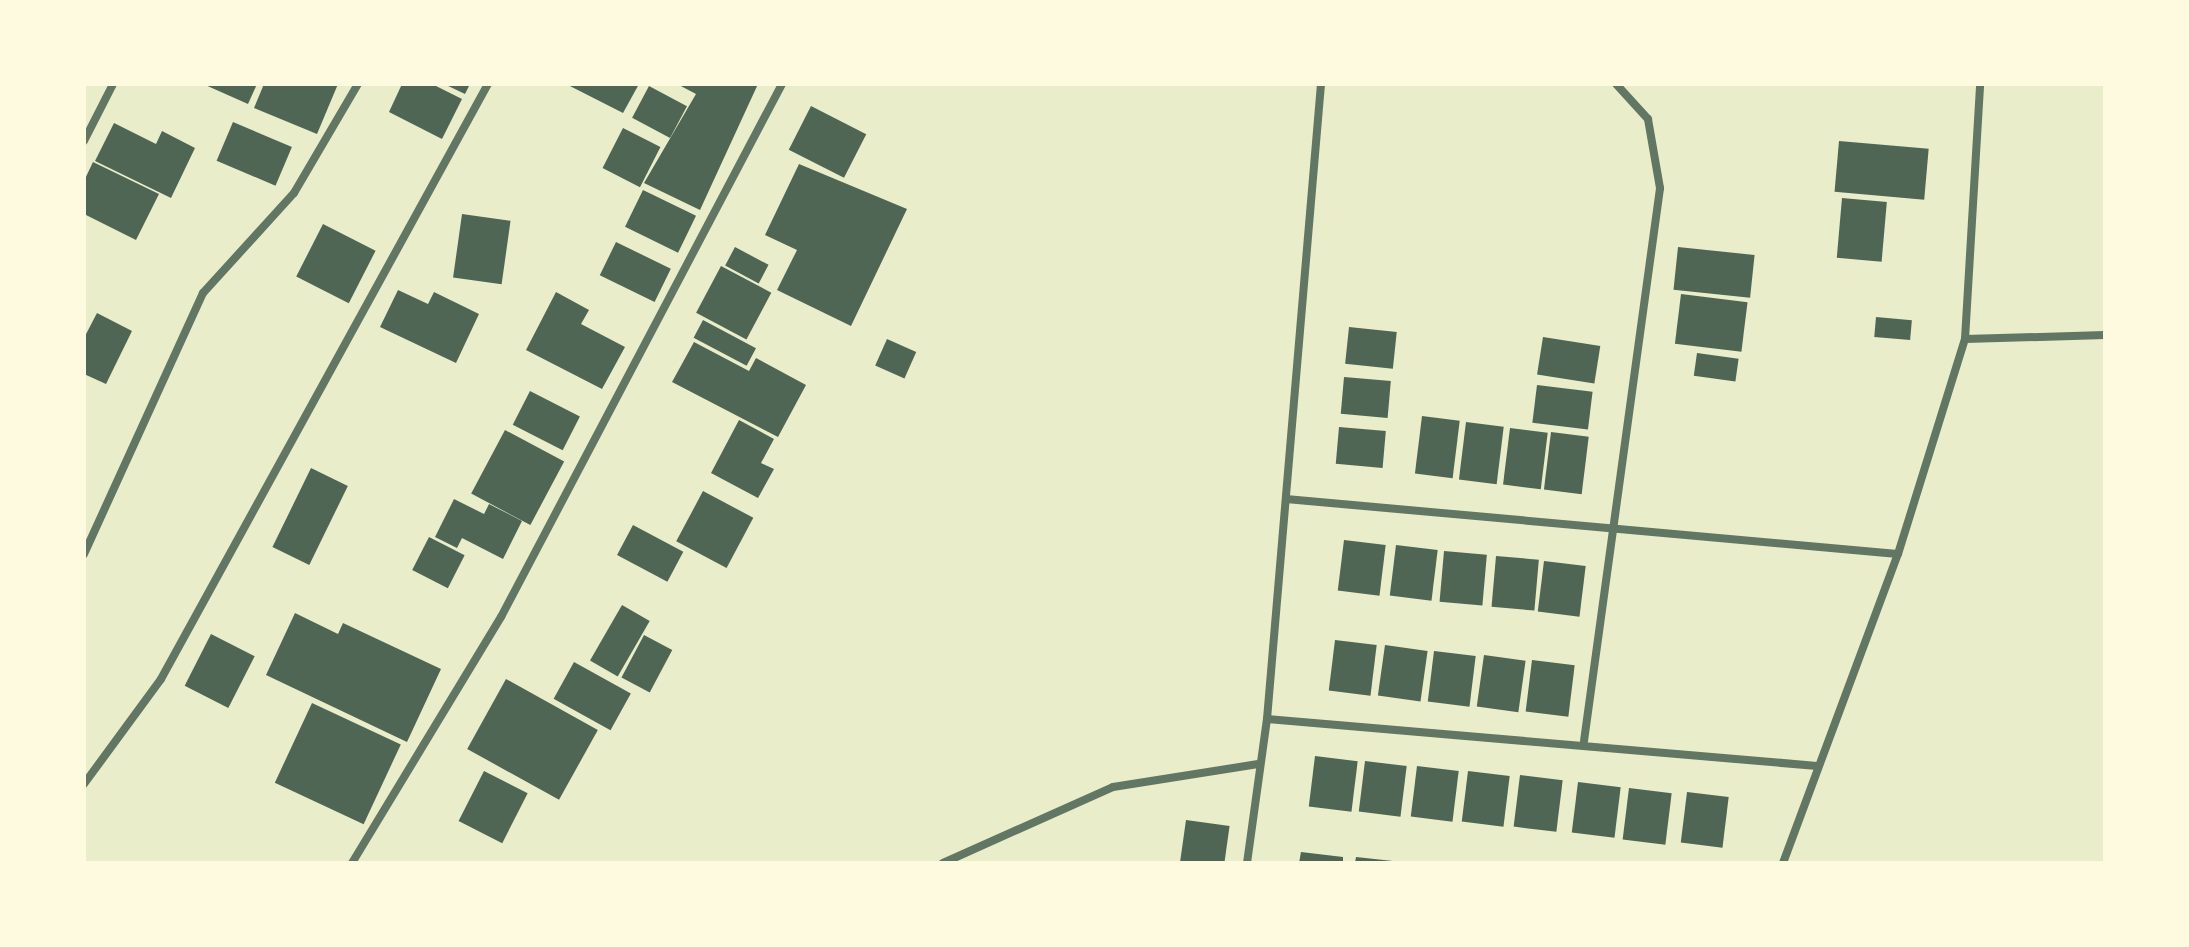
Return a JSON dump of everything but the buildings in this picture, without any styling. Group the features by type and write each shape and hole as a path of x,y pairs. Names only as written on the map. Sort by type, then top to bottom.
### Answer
{"street":[{"path":"84,141 113,84"},
{"path":"84,554 203,293 294,193 358,84"},
{"path":"84,784 161,679 488,84"},
{"path":"352,863 501,617 782,84"},
{"path":"1247,863 1258,764 1267,719 1321,84"},
{"path":"1584,741 1610,528 1660,188 1648,119 1616,84"},
{"path":"1783,863 1898,554 1965,339 1980,84"},
{"path":"1965,339 2105,335"},
{"path":"1286,499 1898,554"},
{"path":"1267,719 1584,741 1817,766"},
{"path":"943,863 1113,787 1258,764"}]}
